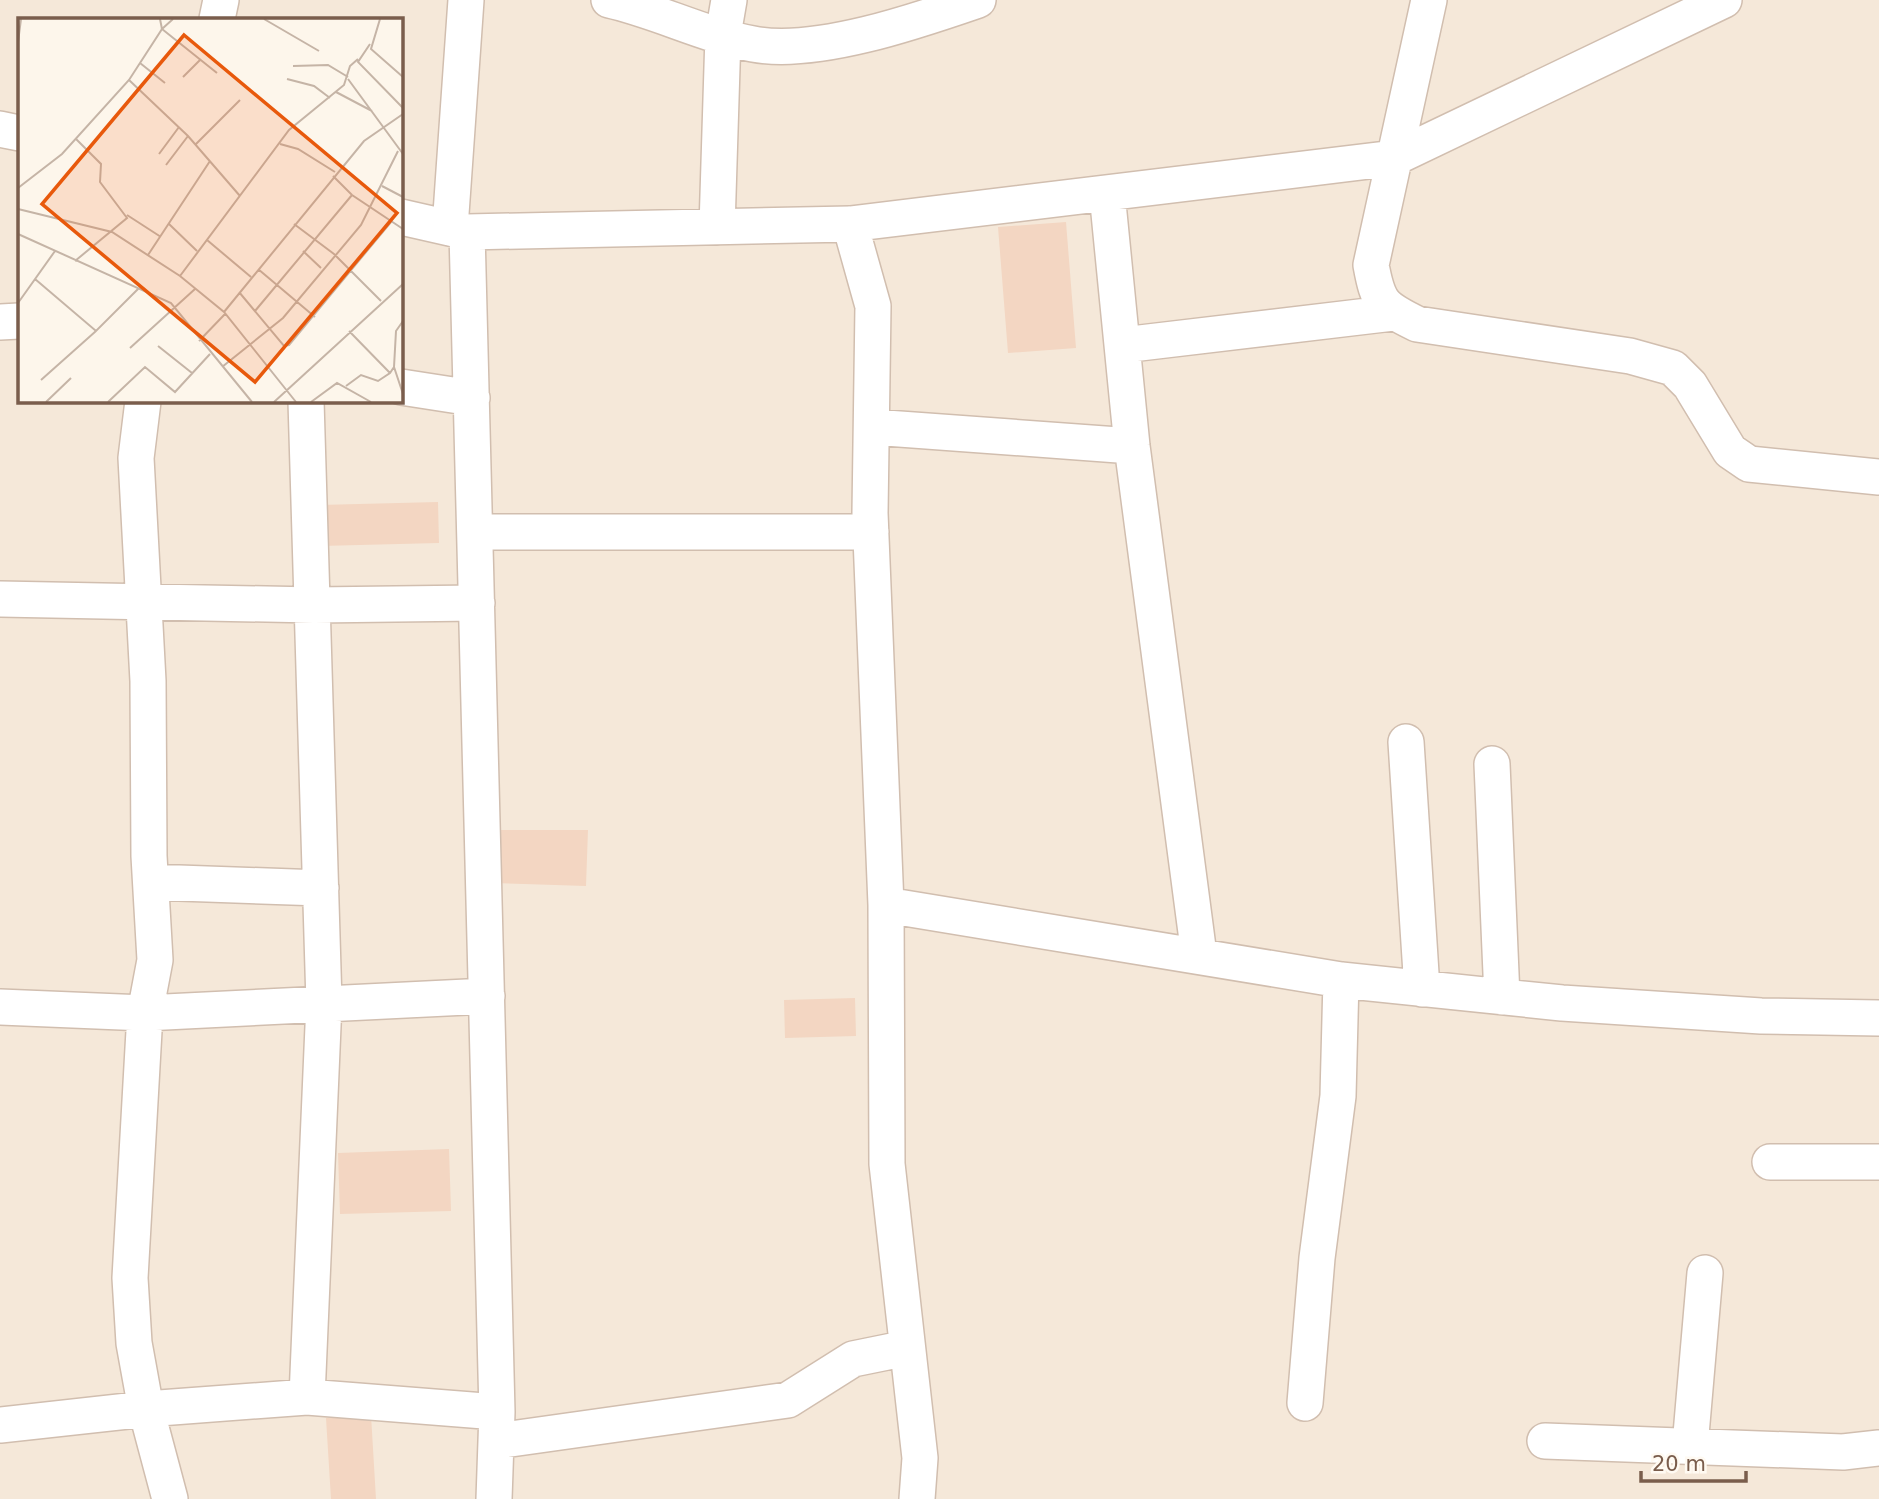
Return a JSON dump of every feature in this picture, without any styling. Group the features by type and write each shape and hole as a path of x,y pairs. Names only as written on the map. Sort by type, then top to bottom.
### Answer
{"street":[{"path":"217,18 221,0"},
{"path":"466,0 458,230 472,398 476,532 496,1427 494,1499"},
{"path":"609,0 754,44 783,46 867,35 978,0"},
{"path":"717,227 723,35 729,0"},
{"path":"1429,0 1371,265 1377,296 1394,313 1418,324 1630,356 1673,368 1690,385 1730,451 1749,464 1879,477"},
{"path":"402,217 458,230 850,224 1394,158 1724,0"},
{"path":"0,129 18,133"},
{"path":"1107,193 1132,446 1199,955"},
{"path":"850,224 873,306 871,532 886,905 887,1164 920,1458 917,1499"},
{"path":"1123,345 1394,313"},
{"path":"0,322 5,319 18,321"},
{"path":"402,387 472,398"},
{"path":"143,402 136,458 148,681 155,960 145,1013 130,1278 134,1343 146,1409 170,1499"},
{"path":"306,402 324,1003 307,1396"},
{"path":"872,427 1132,446"},
{"path":"476,532 871,532"},
{"path":"0,599 314,605 477,603"},
{"path":"1406,742 1422,989"},
{"path":"1492,764 1502,997"},
{"path":"151,882 321,888"},
{"path":"886,905 1341,980 1502,997 1748,1015 1879,1018"},
{"path":"1305,1404 1317,1258 1338,1097 1341,980"},
{"path":"0,1007 145,1013 487,996"},
{"path":"1770,1162 1879,1162"},
{"path":"1690,1446 1705,1273"},
{"path":"0,1425 146,1409 307,1396 496,1427 788,1400 852,1359 908,1348"},
{"path":"1545,1441 1843,1451 1879,1448"}],"shaded area":[{"path":"0,0 1879,0 1879,1499 0,1499"}],"building":[{"path":"1066,222 1076,348 1008,353 998,227"},
{"path":"438,502 439,543 320,546 319,505"},
{"path":"490,830 588,830 586,886 492,883"},
{"path":"855,998 856,1036 785,1038 784,1000"},
{"path":"449,1149 451,1211 340,1214 338,1153"},
{"path":"371,1415 376,1499 331,1499 326,1418"}]}
